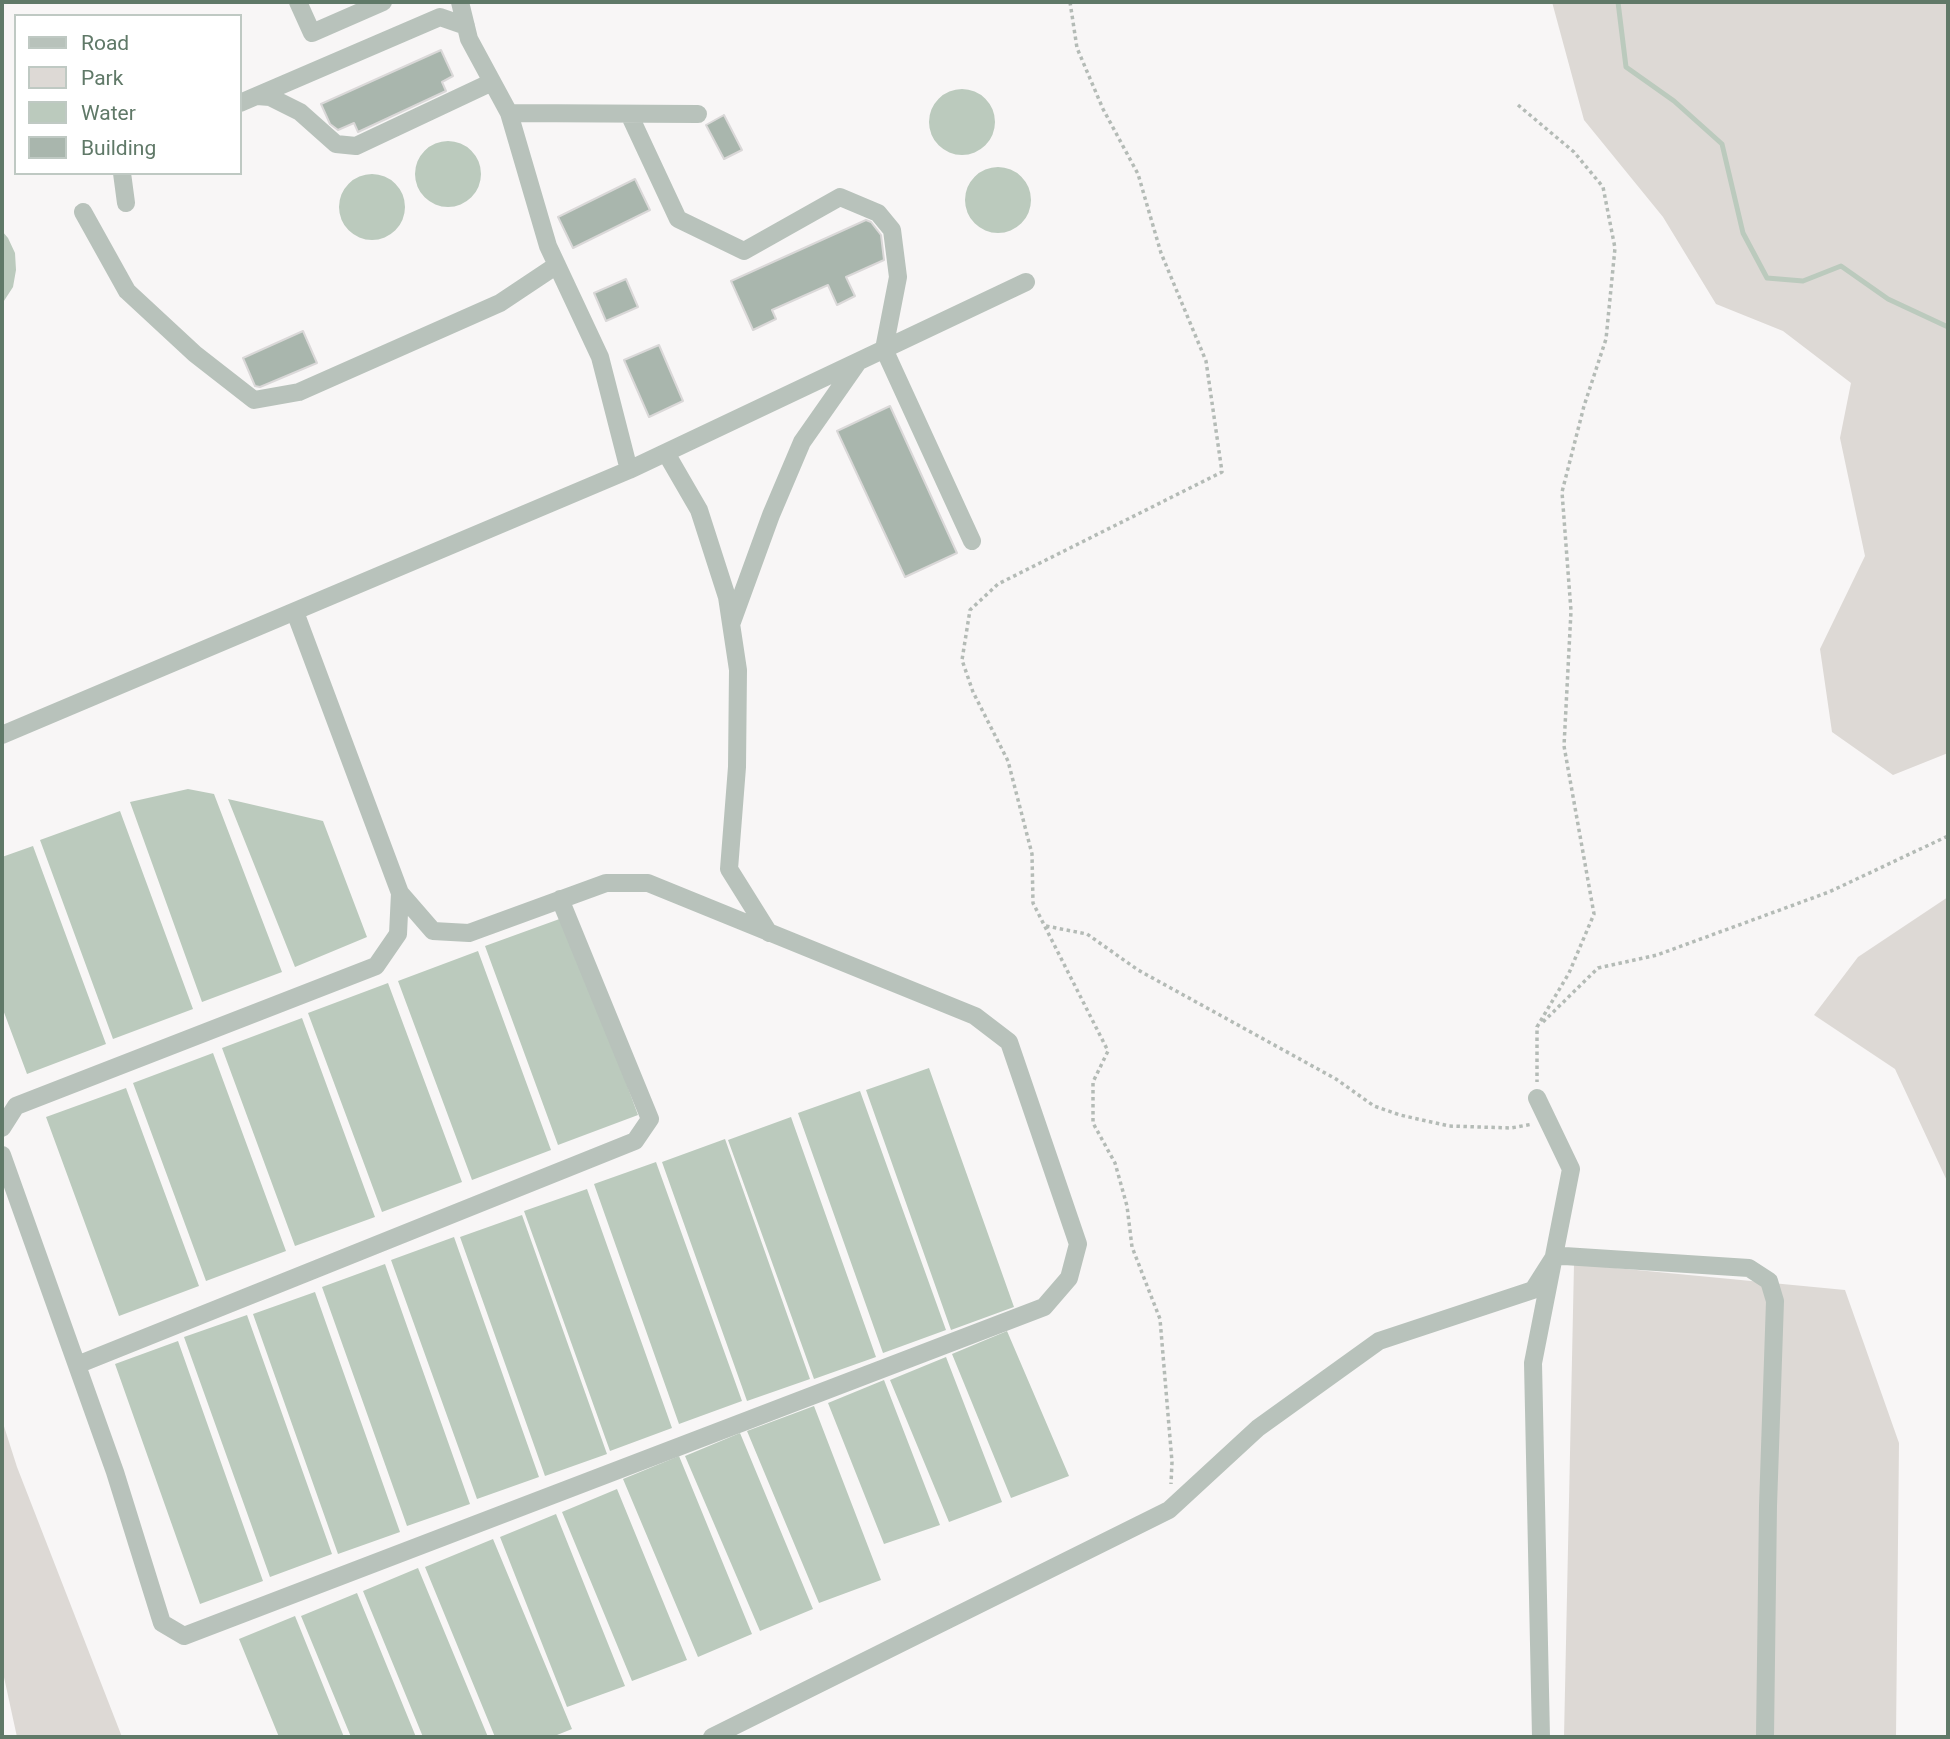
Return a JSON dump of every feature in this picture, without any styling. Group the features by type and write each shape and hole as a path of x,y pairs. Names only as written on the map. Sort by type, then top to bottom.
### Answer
{"street":[{"path":"298,2 312,33 383,2"},
{"path":"460,2 469,39 509,113 548,246 600,357 629,470"},
{"path":"242,102 440,16 466,26"},
{"path":"257,96 270,97 300,112 336,144 356,146 492,82"},
{"path":"509,113 698,114"},
{"path":"629,114 678,219 744,251 840,197 878,213 892,230 898,277 884,349 972,541"},
{"path":"122,175 125,203"},
{"path":"83,212 127,291 195,354 254,400 299,392 500,303 557,265"},
{"path":"2,735 629,470 1026,282"},
{"path":"731,625 771,515 802,442 859,361"},
{"path":"666,453 699,510 727,597 738,670 737,767 729,869 769,933"},
{"path":"2,1154 115,1472 162,1623 184,1636 1044,1307 1069,1278 1078,1244 1009,1042 975,1016 648,883 606,883 469,933 433,931 400,893 295,612"},
{"path":"2,1128 16,1105 376,966 398,934 400,893"},
{"path":"77,1365 635,1141 650,1119 560,900"},
{"path":"1538,1098 1571,1169 1533,1363 1541,1737"},
{"path":"712,1737 1169,1510 1258,1428 1379,1342 1533,1290 1554,1257"},
{"path":"1554,1257 1699,1263 1749,1268 1769,1281 1775,1301 1768,1506 1765,1737"}],"path":[{"path":"1070,2 1077,48 1102,109 1138,174 1161,253 1206,361 1222,472 998,584 970,610 962,660 973,692 1008,761 1032,854 1033,903 1108,1051 1093,1082 1093,1123 1115,1163 1127,1206 1132,1247 1160,1319 1172,1462 1169,1510"},
{"path":"1518,105 1574,152 1603,187 1615,248 1606,340 1584,406 1562,492 1571,611 1564,746 1594,914 1569,973 1538,1027 1538,1098"},
{"path":"1538,1027 1598,968 1657,955 1829,892 1948,836"},
{"path":"1045,926 1087,934 1138,970 1336,1079 1374,1106 1450,1126 1511,1128 1549,1122"}],"green space":[{"path":"1552,2 1948,2 1948,753 1893,775 1832,732 1820,649 1865,556 1840,438 1851,383 1783,331 1716,304 1663,217 1584,120"},
{"path":"1948,897 1948,1183 1895,1069 1814,1015 1858,957"},
{"path":"1574,1264 1845,1290 1899,1443 1896,1737 1564,1737"},
{"path":"2,1420 17,1467 122,1737 17,1737 2,1668"}],"water":[{"path":"962,89 985,99 995,122 985,145 962,155 939,145 929,122 939,99"},
{"path":"448,141 471,151 481,174 471,197 448,207 425,197 415,174 425,151"},
{"path":"998,167 1021,177 1031,200 1021,223 998,233 975,223 965,200 975,177"},
{"path":"372,174 395,184 405,207 395,230 372,240 349,230 339,207 349,184"},
{"path":"2,231 15,253 16,270 13,287 2,304"},
{"path":"188,789 214,794 282,972 202,1002 130,802"},
{"path":"228,799 323,821 367,937 295,967"},
{"path":"120,811 193,1009 113,1039 40,840"},
{"path":"33,846 106,1044 27,1074 2,1007 2,857"},
{"path":"565,917 638,1115 558,1145 485,946"},
{"path":"478,951 551,1150 472,1180 398,981"},
{"path":"388,983 462,1182 382,1212 308,1013"},
{"path":"302,1018 375,1217 295,1246 222,1048"},
{"path":"213,1053 286,1251 206,1281 133,1083"},
{"path":"929,1068 1014,1307 951,1330 866,1090"},
{"path":"126,1088 199,1286 119,1316 46,1117"},
{"path":"860,1091 946,1330 883,1353 798,1113"},
{"path":"791,1117 876,1357 814,1379 728,1140"},
{"path":"725,1139 810,1379 747,1401 662,1162"},
{"path":"656,1162 742,1401 679,1424 594,1184"},
{"path":"587,1189 672,1428 610,1451 524,1211"},
{"path":"522,1215 607,1454 545,1476 460,1237"},
{"path":"454,1237 539,1477 477,1499 391,1260"},
{"path":"385,1264 470,1504 407,1526 322,1287"},
{"path":"315,1292 400,1532 338,1554 253,1314"},
{"path":"247,1315 332,1554 270,1577 184,1337"},
{"path":"1007,1331 1069,1476 1011,1498 952,1354"},
{"path":"178,1341 263,1581 200,1604 115,1364"},
{"path":"946,1357 1002,1502 949,1522 890,1380"},
{"path":"884,1380 940,1525 884,1544 828,1403"},
{"path":"814,1406 881,1580 819,1603 747,1431"},
{"path":"740,1433 813,1609 760,1631 685,1456"},
{"path":"679,1456 752,1634 698,1657 623,1479"},
{"path":"617,1489 687,1660 632,1681 562,1512"},
{"path":"556,1514 625,1686 567,1707 500,1537"},
{"path":"493,1539 572,1729 552,1737 495,1737 425,1567"},
{"path":"418,1568 488,1737 423,1737 363,1591"},
{"path":"357,1593 416,1737 351,1737 301,1616"},
{"path":"295,1616 344,1737 279,1737 239,1639"}],"building":[{"path":"441,50 453,76 442,82 446,91 358,132 354,123 338,130 330,124 321,104"},
{"path":"724,115 742,150 724,159 706,125"},
{"path":"635,179 650,210 573,248 558,217"},
{"path":"866,220 871,222 881,235 884,260 846,277 855,296 837,305 828,285 772,310 776,319 753,330 731,281"},
{"path":"626,279 638,307 606,321 594,293"},
{"path":"303,331 317,363 260,387 255,386 243,358"},
{"path":"659,345 683,401 649,417 624,360"},
{"path":"890,406 957,553 905,577 837,431"}],"waterway":[{"path":"1618,2 1626,67 1674,101 1722,144 1743,233 1767,278 1803,281 1841,266 1888,299 1948,327"}]}
